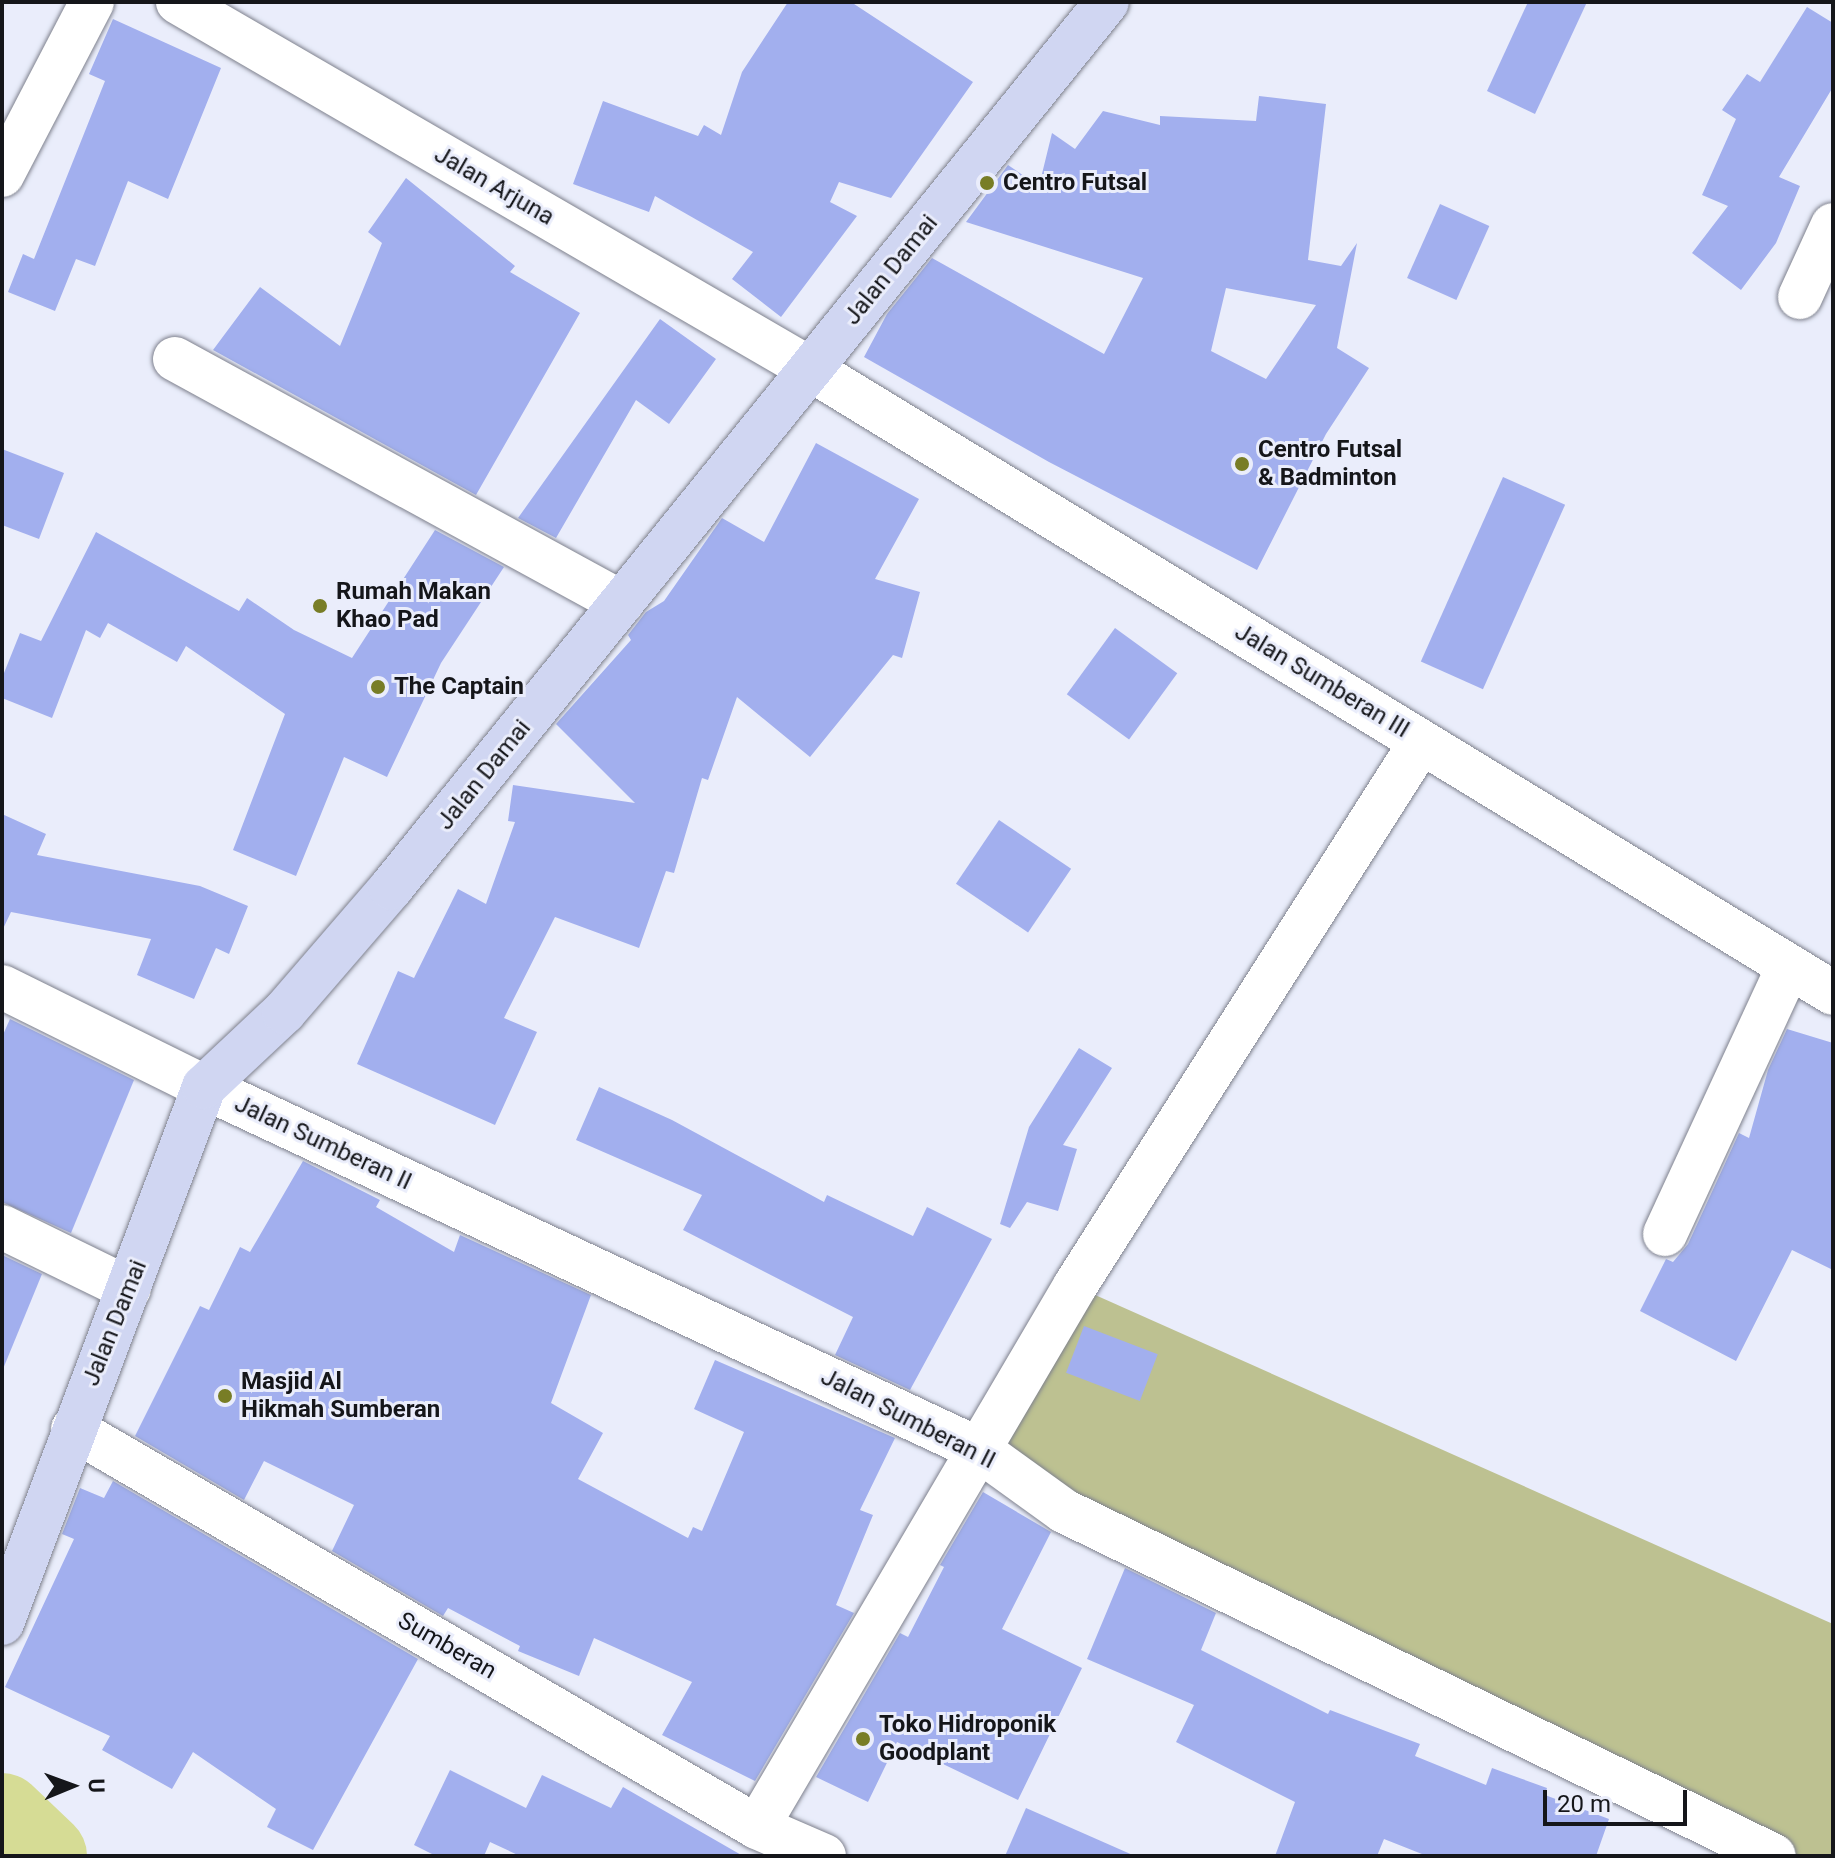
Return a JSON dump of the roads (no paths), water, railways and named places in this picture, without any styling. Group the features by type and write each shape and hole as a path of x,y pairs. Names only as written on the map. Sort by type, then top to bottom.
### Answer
{"main road":[{"name":"Jalan Damai","path":"2,1623 204,1087 313,978 622,603 1107,2"}],"street":[{"path":"2,175 92,2"},
{"name":"Jalan Arjuna","path":"178,2 810,369"},
{"path":"1800,297 1833,225"},
{"path":"175,359 622,603"},
{"name":"Jalan Sumberan III","path":"810,369 1833,993"},
{"path":"757,1827 1075,1286 1421,742"},
{"path":"1665,1234 1789,966"},
{"name":"Jalan Sumberan II","path":"2,987 204,1087 978,1449 1064,1511 1774,1856"},
{"path":"2,1227 129,1289"},
{"name":"Sumberan","path":"73,1429 757,1827 822,1856"}],"waterway":[{"path":"2,1816 44,1856"}],"place":[{"name":"Centro Futsal","path":"987,183"},
{"name":"Centro Futsal & Badminton","path":"1242,464"},
{"name":"Rumah Makan Khao Pad","path":"320,606"},
{"name":"The Captain","path":"378,687"},
{"name":"Masjid Al Hikmah Sumberan","path":"225,1396"},
{"name":"Toko Hidroponik Goodplant","path":"863,1739"}]}
